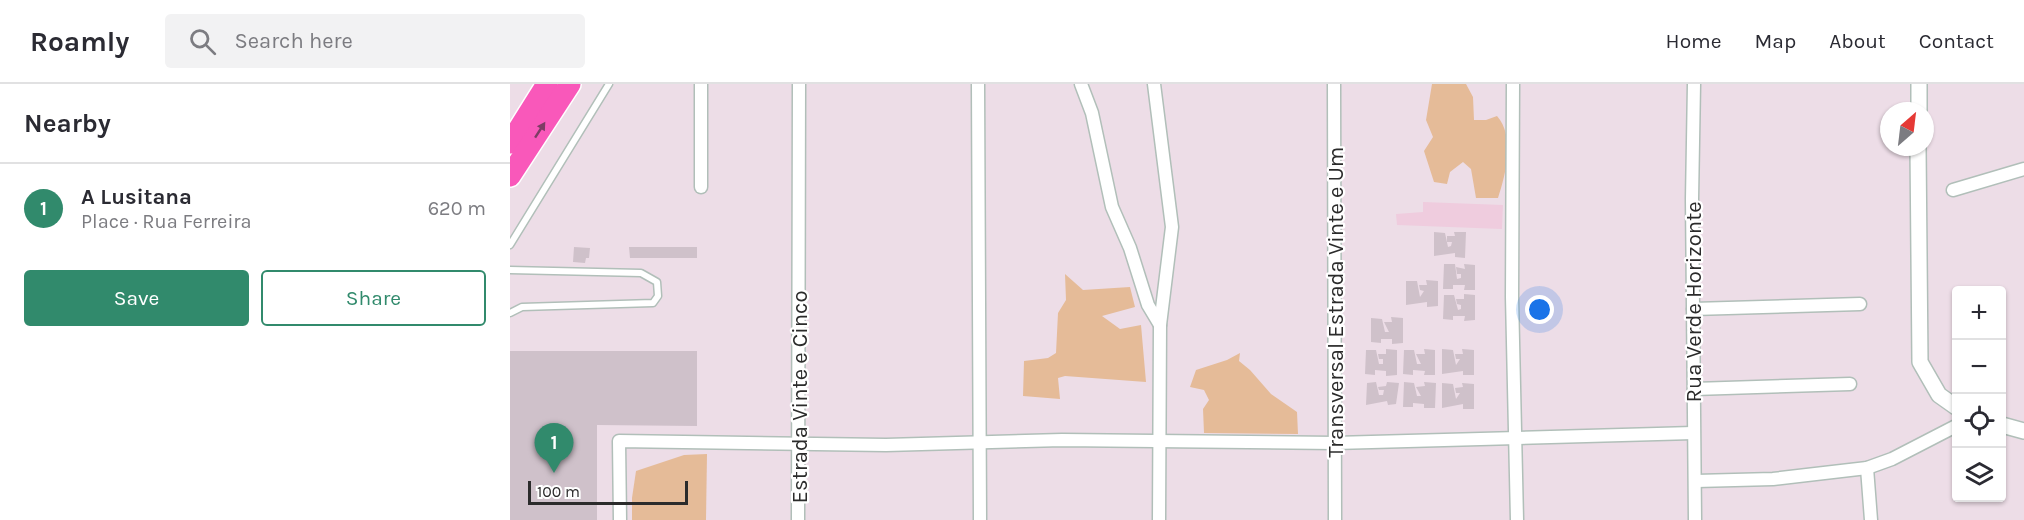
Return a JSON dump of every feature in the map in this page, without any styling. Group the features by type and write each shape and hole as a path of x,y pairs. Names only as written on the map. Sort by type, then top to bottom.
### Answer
{"highway":[{"path":"510,176 570,84"},
{"path":"510,114 542,91"},
{"path":"510,143 542,91"}],"street":[{"path":"701,84 701,187"},
{"name":"Estrada Vinte e Cinco","path":"798,520 796,444 799,84"},
{"path":"978,84 980,520"},
{"path":"1081,84 1092,114 1112,207 1130,248 1148,305 1160,325"},
{"path":"1154,84 1172,227 1160,325 1159,520"},
{"name":"Transversal Estrada Vinte e Um","path":"1334,84 1335,520"},
{"path":"1513,84 1512,297 1517,520"},
{"name":"Rua Verde Horizonte","path":"1694,84 1693,433 1696,481 1695,520"},
{"path":"1918,102 1919,84"},
{"path":"1918,156 1920,362 1939,395 1952,404"},
{"path":"1953,190 2024,169"},
{"path":"1693,309 1860,304"},
{"path":"1694,389 1850,384"},
{"path":"2006,426 2024,431"},
{"path":"1696,481 1773,478 1867,468 1892,459 1952,428"},
{"path":"620,520 620,441 796,444 1158,441 1335,443 1693,433"},
{"path":"1867,468 1871,520"}],"lane":[{"path":"510,245 609,84"},
{"path":"510,270 640,273 657,282 658,296 653,303 522,307 510,313"}],"shaded area":[{"path":"1432,84 1466,84 1473,97 1474,120 1486,120 1497,116 1503,124 1507,156 1498,198 1476,198 1471,169 1463,162 1450,172 1447,184 1434,182 1424,151 1433,137 1426,120"},
{"path":"1423,202 1503,205 1502,229 1397,225 1396,214 1423,212"},
{"path":"1065,274 1083,290 1130,287 1135,307 1102,316 1120,329 1141,325 1146,382 1065,376 1058,378 1060,399 1023,396 1024,361 1048,358 1056,353 1058,313 1066,300"},
{"path":"1240,353 1239,361 1271,394 1297,412 1298,434 1204,433 1203,409 1209,400 1204,390 1190,387 1196,370 1227,360"},
{"path":"707,454 706,520 632,520 636,471 684,455"}],"building":[{"path":"1434,232 1445,233 1448,247 1452,242 1447,242 1447,236 1455,236 1454,232 1466,232 1465,258 1455,257 1455,253 1434,256"},
{"path":"574,247 590,248 589,258 586,258 585,263 573,262"},
{"path":"629,247 697,247 697,258 630,258"},
{"path":"1444,264 1455,264 1457,279 1461,278 1461,274 1457,274 1456,267 1465,269 1464,264 1475,265 1475,290 1464,290 1465,285 1453,285 1453,289 1443,289"},
{"path":"1426,280 1438,281 1438,306 1427,307 1427,302 1406,305 1406,281 1417,281 1420,297 1424,291 1420,290 1419,285 1427,285"},
{"path":"1464,294 1475,295 1475,320 1464,321 1465,316 1453,316 1453,320 1443,319 1444,295 1454,295 1458,310 1461,309 1461,305 1457,304 1456,299 1464,299"},
{"path":"1391,317 1403,318 1403,343 1392,344 1392,339 1381,339 1381,343 1371,342 1371,318 1382,319 1385,332 1389,332 1384,322 1392,322"},
{"path":"1386,349 1397,350 1397,375 1386,376 1386,371 1375,370 1375,375 1365,374 1366,350 1376,350 1379,364 1383,364 1383,359 1379,359 1378,354 1386,354"},
{"path":"1424,349 1435,350 1435,375 1424,375 1425,371 1413,370 1413,375 1403,374 1404,350 1414,350 1417,364 1421,364 1416,354 1425,354"},
{"path":"1442,349 1453,350 1456,365 1460,359 1456,359 1455,354 1463,354 1462,349 1474,350 1474,375 1463,375 1463,371 1442,374"},
{"path":"510,351 697,351 697,426 597,425 597,520 510,520"},
{"path":"1376,382 1379,395 1383,395 1384,390 1379,390 1378,387 1386,386 1387,382 1399,383 1396,404 1388,405 1387,401 1366,405 1367,383"},
{"path":"1404,382 1414,383 1417,396 1421,396 1416,387 1425,386 1424,382 1436,383 1435,408 1424,408 1424,404 1413,403 1413,407 1403,407"},
{"path":"1442,383 1453,384 1456,399 1460,393 1456,393 1455,388 1463,387 1462,383 1474,384 1474,409 1463,409 1463,404 1442,408"}],"place":[{"name":"A Lusitana","path":"554,473"}]}
